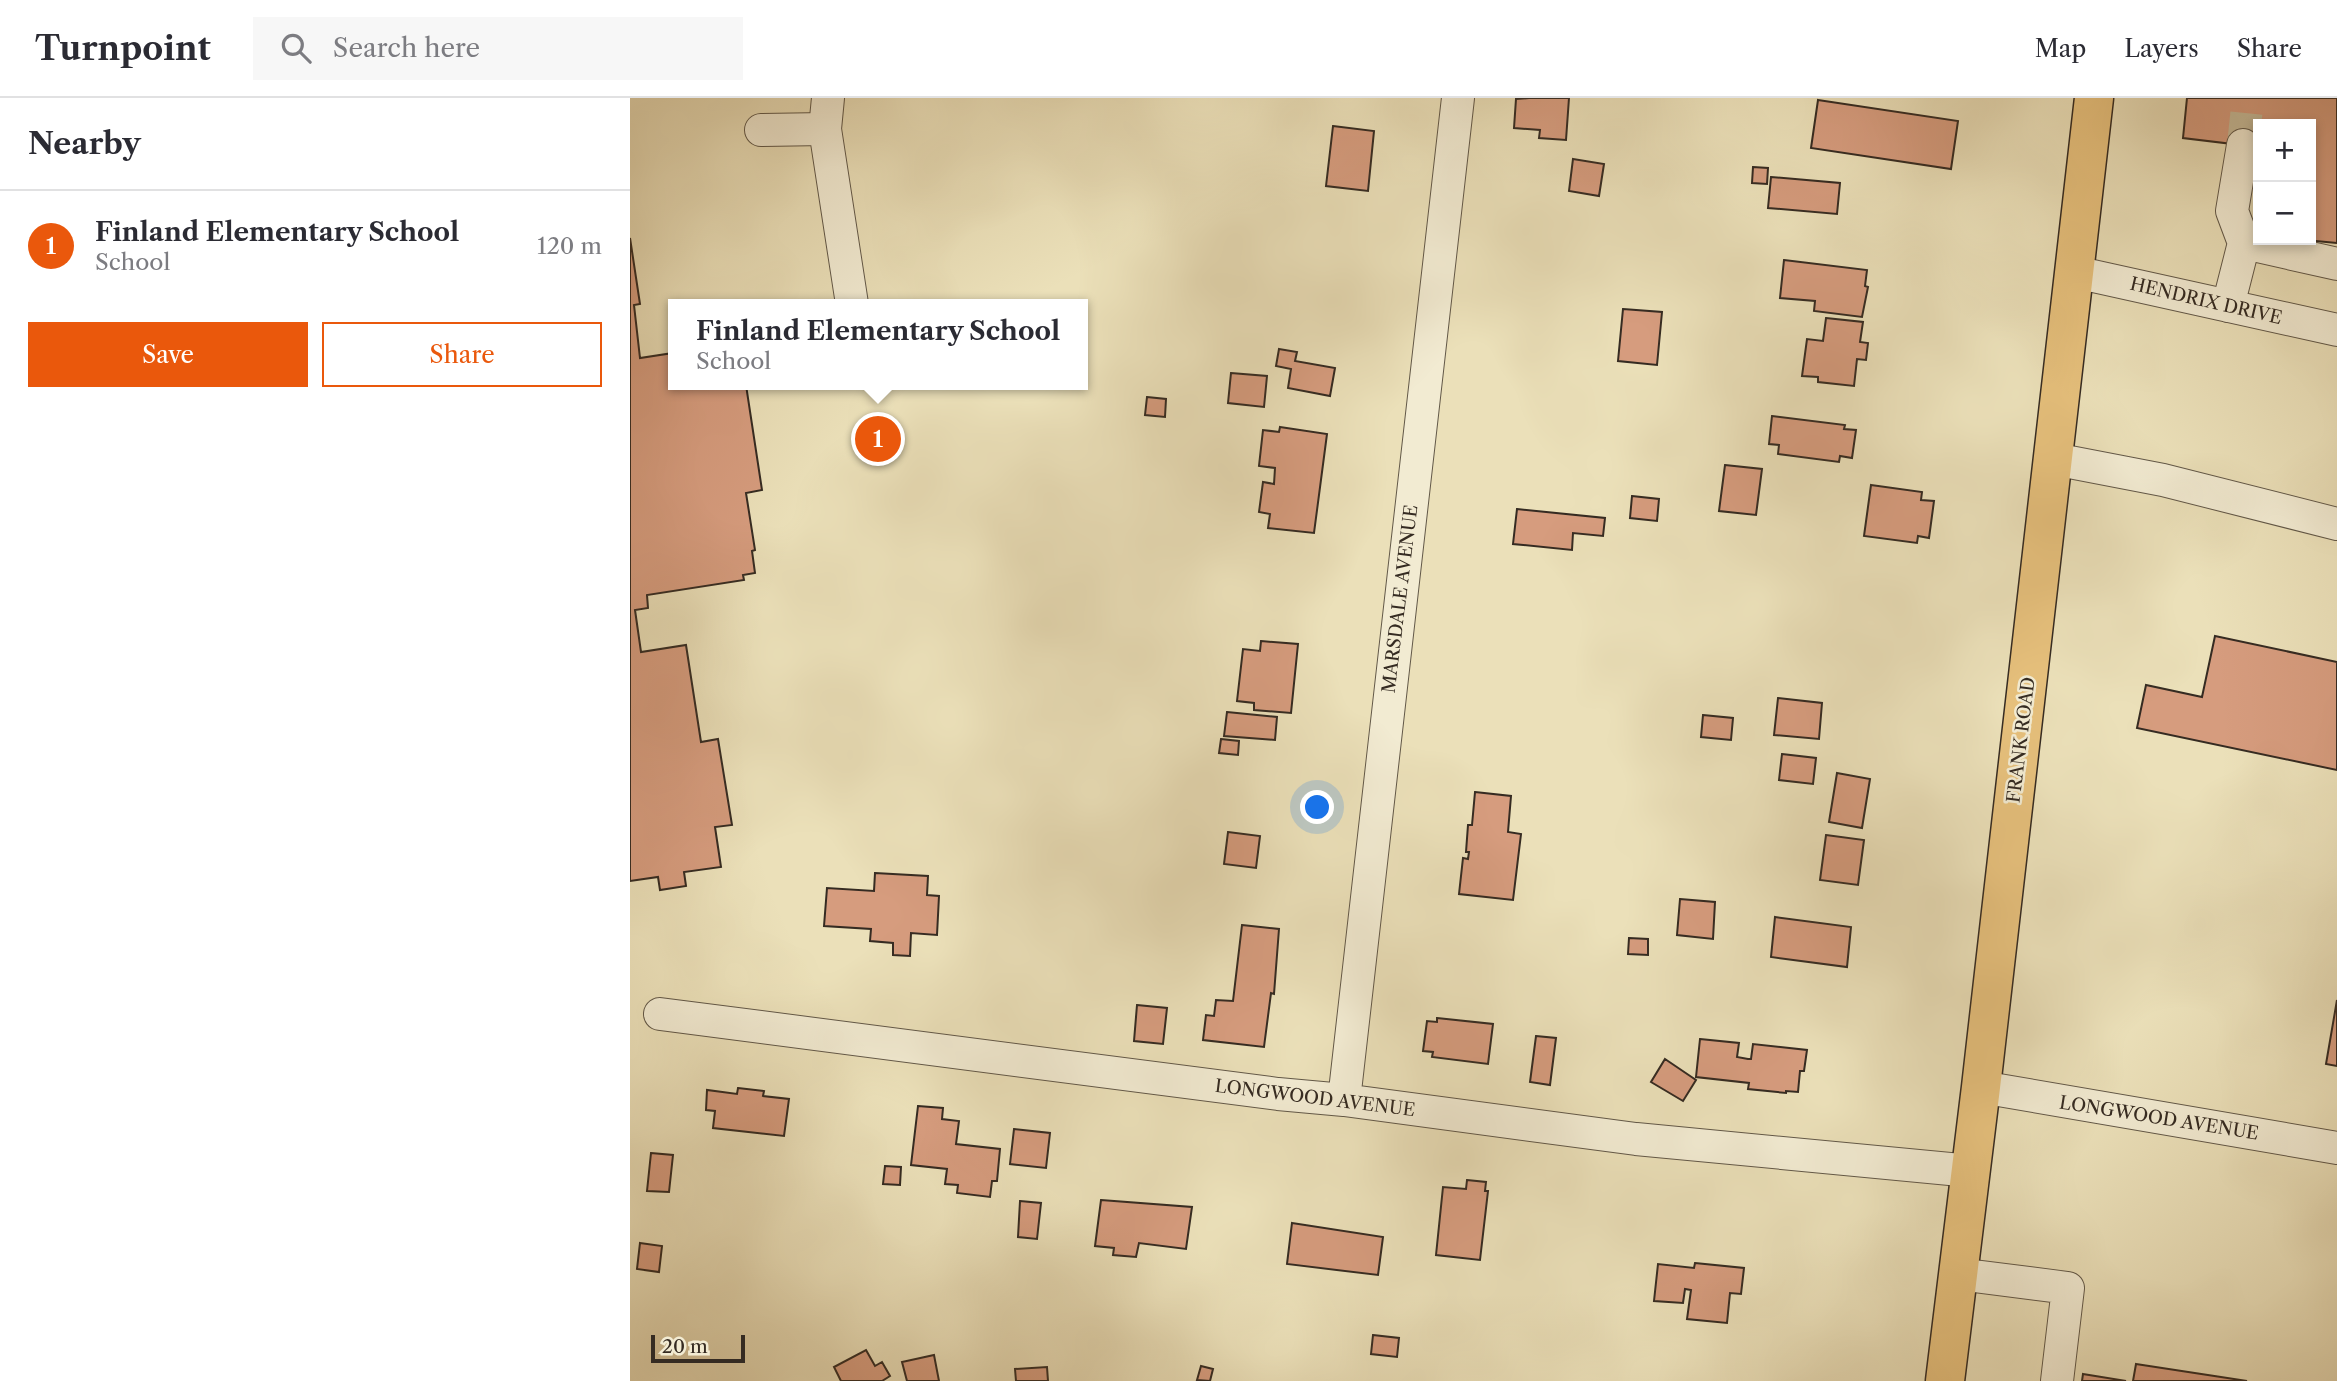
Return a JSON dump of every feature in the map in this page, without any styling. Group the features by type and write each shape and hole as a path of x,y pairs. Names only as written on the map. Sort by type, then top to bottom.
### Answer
{"main road":[{"name":"FRANK ROAD","path":"1945,1381 2094,98"}],"street":[{"path":"828,98 825,129 851,299"},
{"name":"MARSDALE AVENUE","path":"1344,1100 1458,98"},
{"path":"761,130 825,129"},
{"path":"2228,306 2244,243 2232,211 2243,145"},
{"path":"2244,243 2337,264"},
{"name":"HENDRIX DRIVE","path":"2075,272 2337,330"},
{"path":"2054,458 2163,480 2337,524"},
{"name":"LONGWOOD AVENUE","path":"660,1014 1636,1139 1971,1171"},
{"name":"LONGWOOD AVENUE","path":"1981,1087 2337,1148"},
{"path":"1958,1274 2068,1288 2057,1381"}],"building":[{"path":"1569,98 1566,140 1539,138 1540,130 1514,128 1516,99"},
{"path":"2187,98 2337,98 2337,243 2316,241 2316,119 2253,119 2253,146 2183,138"},
{"path":"1818,100 1958,121 1951,169 1811,148"},
{"path":"1333,126 1374,131 1368,191 1326,186"},
{"path":"1573,159 1604,164 1599,196 1569,191"},
{"path":"1753,167 1768,168 1767,184 1752,183"},
{"path":"1771,177 1840,183 1837,214 1768,208"},
{"path":"630,238 640,304 634,305 640,358 668,354 668,390 747,390 762,490 746,493 755,550 752,551 755,573 743,575 744,580 647,595 648,608 635,610 641,652 686,645 701,742 718,739 732,825 715,827 721,867 684,872 686,886 660,890 658,877 630,881"},
{"path":"1784,260 1867,270 1865,286 1868,287 1862,317 1814,311 1815,301 1780,298"},
{"path":"1623,309 1662,312 1657,365 1618,361"},
{"path":"1826,318 1863,322 1860,342 1868,343 1866,360 1857,359 1854,386 1818,382 1818,377 1802,376 1807,339 1823,341"},
{"path":"1279,349 1297,352 1295,361 1335,368 1330,396 1288,388 1291,369 1276,366"},
{"path":"1231,373 1267,376 1264,407 1228,403"},
{"path":"1147,397 1166,399 1165,417 1145,415"},
{"path":"1772,416 1845,425 1844,429 1856,430 1852,458 1840,456 1839,462 1778,454 1779,445 1769,444"},
{"path":"1280,427 1327,434 1314,533 1268,528 1270,514 1259,512 1263,482 1274,484 1275,468 1259,466 1263,430 1279,432"},
{"path":"1725,465 1762,469 1756,515 1719,511"},
{"path":"1871,485 1922,492 1921,500 1934,501 1929,538 1918,536 1917,543 1864,536"},
{"path":"1632,496 1659,499 1657,521 1630,518"},
{"path":"1517,509 1605,518 1603,536 1573,533 1572,550 1513,544"},
{"path":"2215,636 2337,662 2337,770 2137,728 2146,685 2202,697"},
{"path":"1261,641 1298,644 1291,713 1254,710 1254,703 1237,701 1243,649 1260,651"},
{"path":"1778,698 1822,703 1819,739 1774,735"},
{"path":"1227,712 1277,717 1275,740 1224,736"},
{"path":"1703,715 1733,718 1731,740 1701,737"},
{"path":"1221,739 1239,741 1238,755 1219,753"},
{"path":"1782,754 1816,758 1813,784 1779,780"},
{"path":"1837,773 1870,779 1862,828 1829,822"},
{"path":"1475,792 1511,796 1508,832 1521,834 1513,900 1459,894 1463,858 1468,859 1468,825 1472,825"},
{"path":"1228,832 1260,836 1256,868 1224,864"},
{"path":"1826,835 1864,840 1858,885 1820,880"},
{"path":"875,873 928,876 927,895 939,896 937,935 911,933 910,956 893,955 893,943 870,941 871,929 824,926 827,888 874,891"},
{"path":"1680,899 1715,902 1713,939 1677,935"},
{"path":"1775,917 1851,927 1847,967 1771,957"},
{"path":"1242,925 1279,929 1274,994 1271,993 1264,1047 1203,1040 1206,1015 1214,1016 1216,1000 1233,1001"},
{"path":"1629,938 1648,939 1648,955 1628,954"},
{"path":"2337,1000 2337,1066 2326,1064"},
{"path":"1137,1005 1167,1008 1163,1044 1134,1041"},
{"path":"1437,1018 1493,1024 1488,1064 1432,1057 1433,1052 1423,1051 1427,1021 1437,1022"},
{"path":"1536,1036 1556,1038 1550,1085 1530,1082"},
{"path":"1700,1039 1739,1043 1737,1057 1748,1059 1751,1059 1753,1044 1807,1050 1804,1071 1800,1071 1798,1092 1748,1089 1749,1083 1696,1077"},
{"path":"1665,1059 1696,1080 1683,1101 1651,1082"},
{"path":"738,1088 764,1091 763,1096 789,1099 784,1136 713,1128 715,1111 706,1110 707,1090 737,1094"},
{"path":"918,1106 943,1108 942,1119 959,1121 956,1144 1000,1149 997,1181 992,1181 990,1197 957,1193 958,1185 945,1184 947,1169 911,1165"},
{"path":"1014,1129 1050,1133 1046,1168 1010,1164"},
{"path":"651,1153 673,1155 669,1192 647,1191"},
{"path":"885,1166 901,1167 900,1185 883,1184"},
{"path":"1467,1180 1486,1182 1485,1191 1488,1191 1480,1260 1436,1255 1443,1187 1466,1189"},
{"path":"1101,1200 1192,1207 1186,1249 1139,1243 1136,1257 1113,1255 1114,1248 1095,1246"},
{"path":"1020,1201 1041,1203 1037,1239 1018,1237"},
{"path":"1292,1223 1383,1237 1378,1275 1287,1264"},
{"path":"640,1243 662,1246 659,1272 637,1269"},
{"path":"1695,1263 1744,1268 1741,1294 1730,1293 1727,1323 1687,1319 1691,1290 1685,1289 1683,1303 1654,1301 1658,1264 1694,1268"},
{"path":"1373,1335 1399,1338 1397,1357 1371,1354"},
{"path":"866,1350 875,1366 882,1362 890,1376 882,1381 841,1381 834,1367"},
{"path":"934,1355 939,1381 907,1381 902,1362"},
{"path":"2136,1364 2247,1381 2133,1381"},
{"path":"1201,1366 1213,1369 1210,1381 1197,1380"},
{"path":"1047,1367 1048,1381 1016,1381 1015,1369"},
{"path":"2083,1374 2126,1381 2082,1381"}],"tunnel":[{"path":"2243,145 2248,98"}],"place":[{"name":"Finland Elementary School","path":"878,439"}]}
